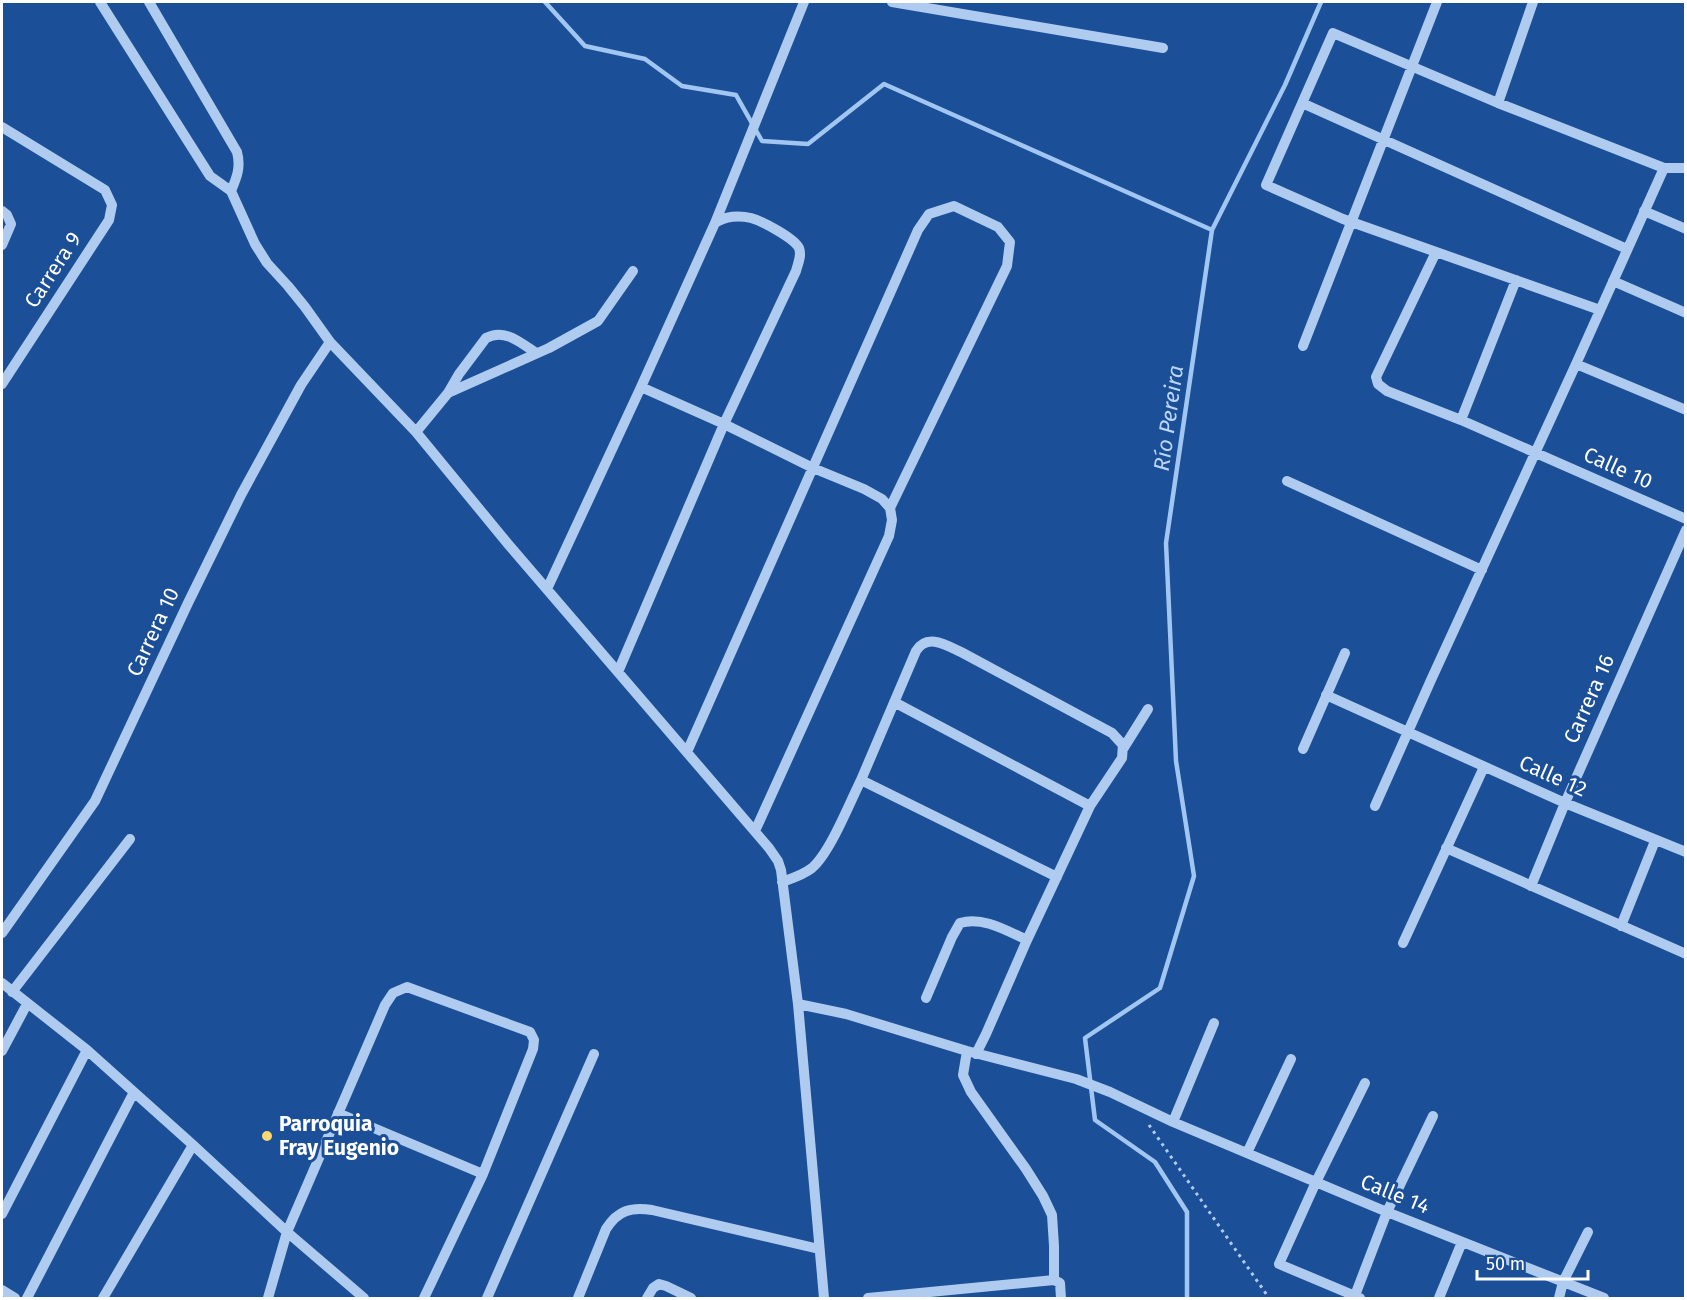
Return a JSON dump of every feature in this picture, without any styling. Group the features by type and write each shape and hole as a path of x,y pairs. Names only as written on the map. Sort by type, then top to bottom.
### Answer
{"street":[{"path":"100,2 210,176 231,191 255,244 267,264 305,306 330,342 416,432 778,861 798,1004 824,1299"},
{"path":"149,2 237,152 240,171 231,191"},
{"path":"547,589 715,223 804,2"},
{"path":"892,2 1163,48"},
{"path":"1303,346 1437,2"},
{"path":"1498,103 1533,2"},
{"path":"1600,310 1351,222 1266,185 1333,33 1498,103 1664,168 1686,168"},
{"path":"1302,104 1627,249"},
{"name":"Carrera 9","path":"2,127 105,190 112,205 109,220 2,384"},
{"path":"1375,806 1664,168"},
{"path":"687,753 918,230 929,214 954,206 998,227 1010,242 1007,266 890,508"},
{"path":"1644,212 1686,229"},
{"path":"2,245 10,226 10,221 4,213"},
{"path":"618,672 724,424 791,281 800,256 800,250 795,242 786,235 751,218 731,216 715,223"},
{"name":"Calle 10","path":"1436,252 1376,376 1378,384 1387,391 1461,420 1686,519"},
{"path":"448,393 536,353 598,321 633,271"},
{"path":"1461,420 1516,280"},
{"path":"1613,281 1686,313"},
{"path":"416,432 448,393 486,338 491,335 507,335 536,353"},
{"name":"Carrera 10","path":"2,933 95,801 188,603 242,495 301,385 330,342"},
{"path":"1576,364 1686,410"},
{"path":"641,387 724,424 813,468 864,489 882,499 890,508 892,520 889,536 755,831"},
{"path":"1287,482 1482,570"},
{"name":"Carrera 16","path":"1531,886 1564,803 1686,530"},
{"path":"782,882 798,877 811,869 824,855 861,780 919,646 926,642 938,642 961,651 1112,733 1120,741 1123,749"},
{"path":"1303,749 1345,653"},
{"name":"Calle 12","path":"1326,695 1564,803 1686,852"},
{"path":"894,702 1090,806"},
{"path":"1054,1280 1052,1215 1026,1169 971,1092 963,1075 971,1052 986,1034 1090,806 1122,758 1123,749 1148,709"},
{"path":"1403,943 1484,767"},
{"path":"861,780 1057,878"},
{"path":"12,992 130,839"},
{"path":"1621,926 1655,841"},
{"path":"1446,848 1686,954"},
{"path":"926,998 960,923 975,921 987,923 1027,940"},
{"path":"2,983 87,1050 364,1299"},
{"path":"268,1299 287,1232 385,1005 393,993 407,987 530,1032 534,1040 533,1049 483,1174 424,1299"},
{"path":"2,1051 27,1004"},
{"name":"Calle 14","path":"798,1004 846,1014 971,1052 1076,1078 1173,1122 1387,1212 1604,1299"},
{"path":"1173,1122 1214,1023"},
{"path":"2,1214 87,1050"},
{"path":"487,1299 594,1054"},
{"path":"1247,1153 1291,1059"},
{"path":"1365,1083 1278,1264 1356,1298 1387,1212 1433,1116"},
{"path":"27,1299 134,1092"},
{"path":"338,1113 483,1174"},
{"path":"103,1299 193,1145"},
{"path":"578,1299 606,1229 620,1214 632,1209 652,1210 819,1249"},
{"path":"1560,1299 1563,1282 1588,1232"},
{"path":"1439,1299 1462,1242"},
{"path":"868,1299 1054,1280 1060,1283 1061,1299"},
{"path":"647,1299 653,1288 659,1284 691,1299"},
{"path":"2,1290 15,1299"}],"path":[{"path":"1149,1124 1269,1299"}],"waterway":[{"name":"Río Pereira","path":"545,2 585,46 645,59 682,86 736,95 762,141 808,144 884,84 1212,230 1166,543 1176,761 1194,876 1160,988 1085,1038 1095,1120 1155,1162 1187,1212 1187,1298"},
{"path":"1212,230 1285,85 1321,2"}],"place":[{"name":"Parroquia Fray Eugenio","path":"267,1136"}]}
